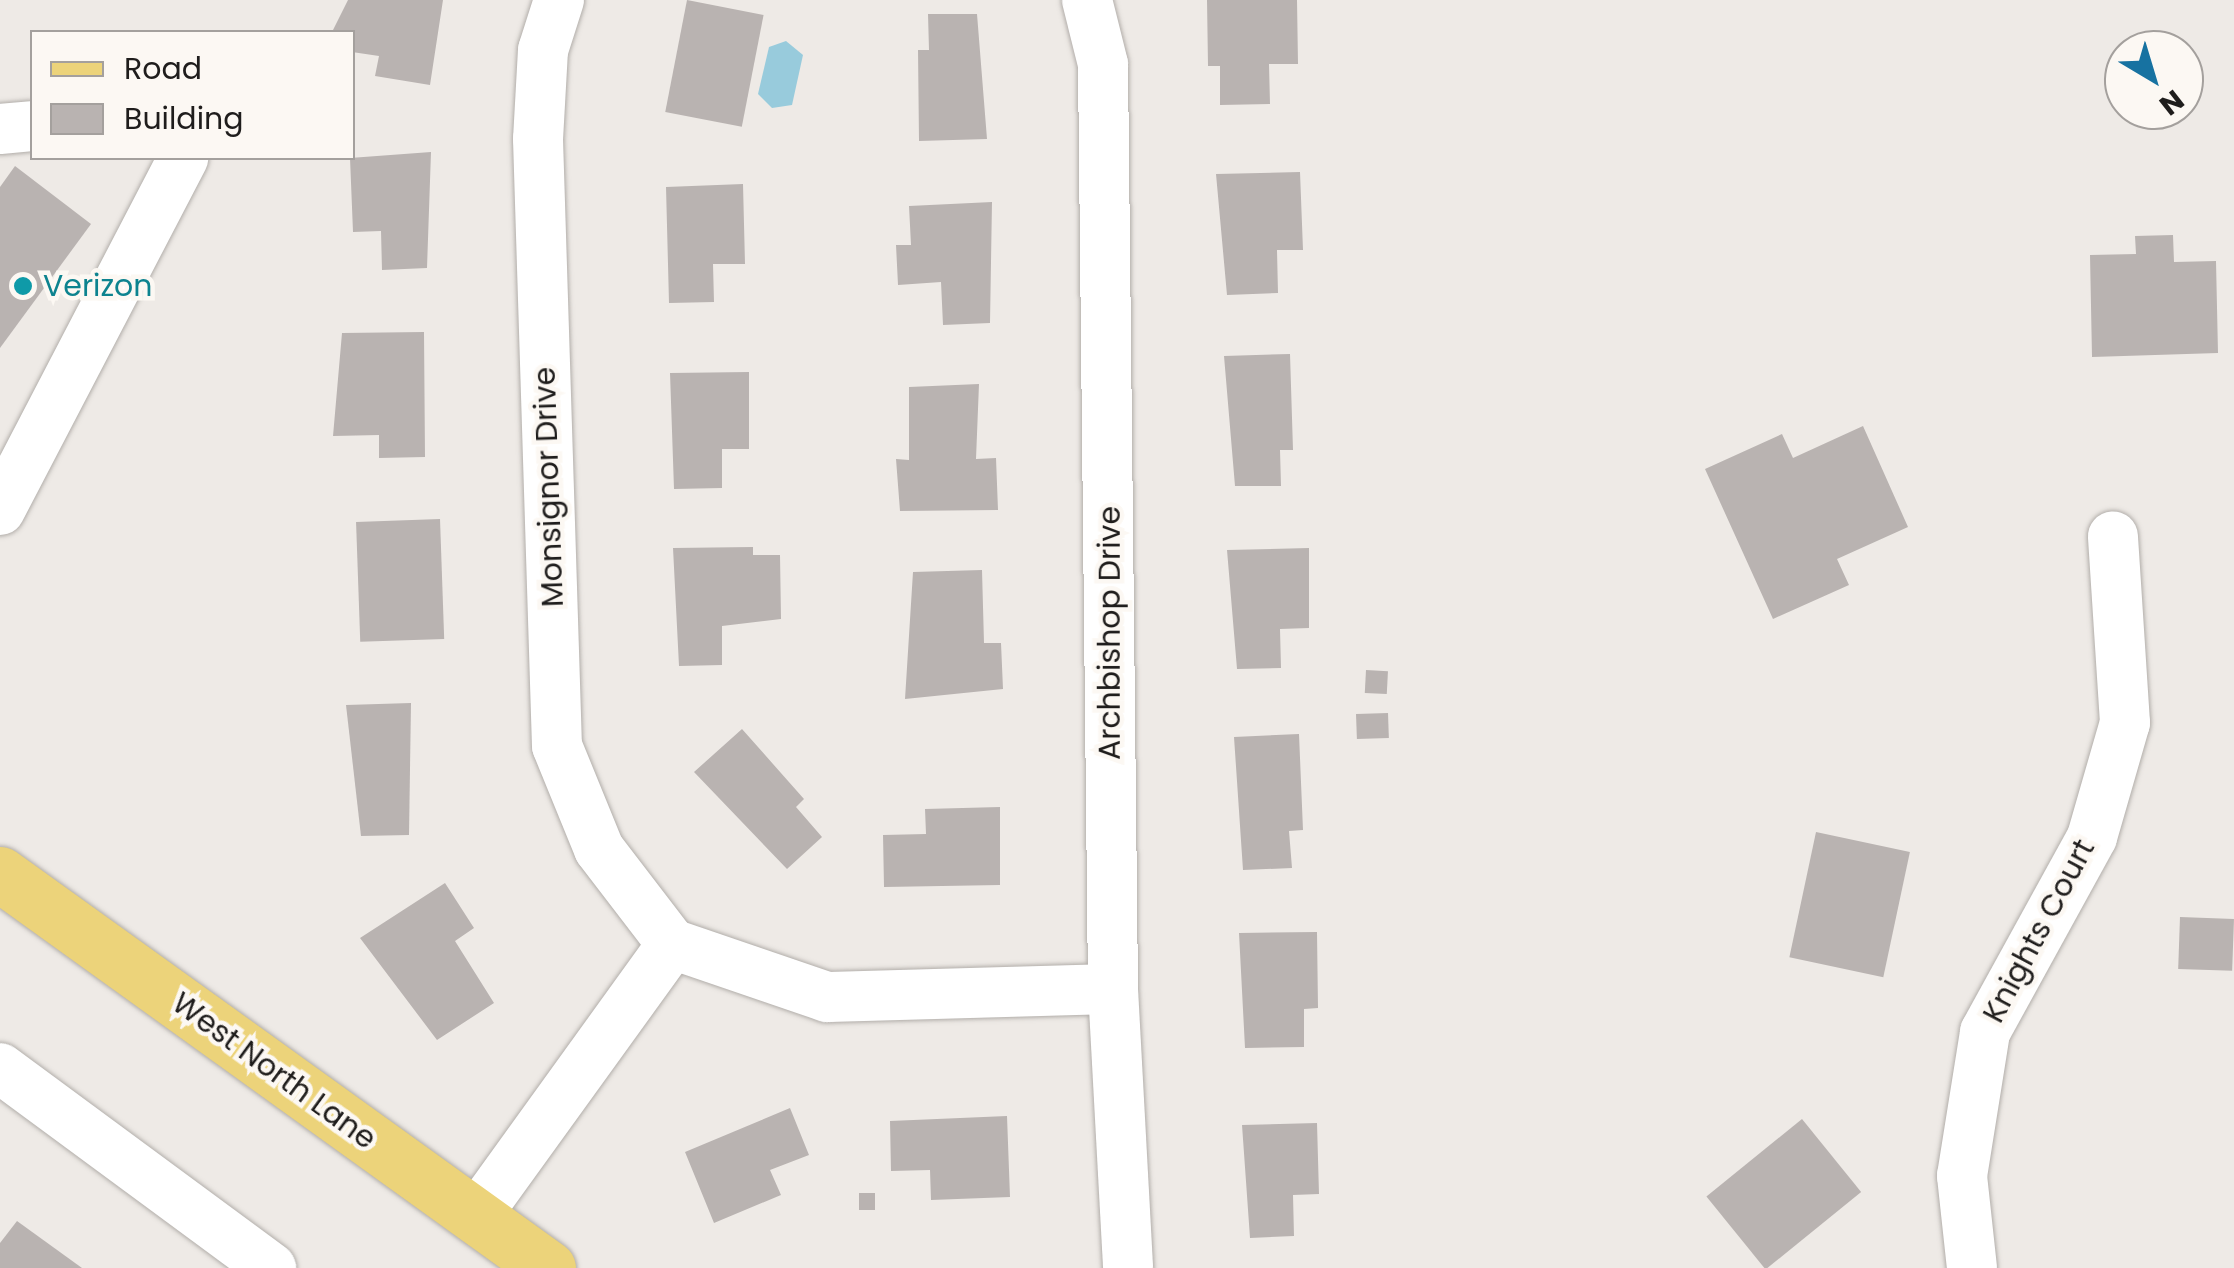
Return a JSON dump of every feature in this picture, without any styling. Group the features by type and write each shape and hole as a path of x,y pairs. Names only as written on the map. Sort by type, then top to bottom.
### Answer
{"main road":[{"name":"West North Lane","path":"0,874 548,1268"}],"street":[{"name":"Monsignor Drive","path":"559,0 544,50 538,139 557,746 598,849 672,944"},
{"name":"Archbishop Drive","path":"1087,0 1102,64 1112,989 1128,1268"},
{"path":"0,129 30,126"},
{"path":"0,510 182,160"},
{"name":"Knights Court","path":"1972,1268 1962,1176 1984,1032 2092,837 2125,723 2114,536"},
{"path":"476,1216 672,944 826,997 1112,989"},
{"path":"0,1068 270,1268"}],"water":[{"path":"786,41 803,55 792,105 772,108 758,94 769,47"}],"building":[{"path":"348,0 443,0 430,85 375,76 379,56 355,52 355,30 333,30"},
{"path":"687,0 764,15 742,127 665,112"},
{"path":"1207,0 1297,0 1298,64 1269,64 1270,104 1220,105 1220,66 1208,66"},
{"path":"928,14 977,14 987,139 919,141 918,50 929,50"},
{"path":"431,152 427,268 382,270 381,231 353,232 350,160"},
{"name":"Verizon","path":"15,166 91,224 0,348 0,187"},
{"path":"1300,172 1303,250 1277,250 1278,293 1227,295 1216,174"},
{"path":"743,184 745,264 713,264 714,302 669,303 666,187"},
{"path":"992,202 990,323 943,325 941,282 898,285 896,245 911,245 909,206"},
{"path":"2173,235 2174,262 2216,261 2218,353 2092,357 2090,255 2136,254 2135,236"},
{"path":"424,332 425,457 379,458 379,435 333,436 342,333"},
{"path":"1290,354 1293,450 1280,450 1281,486 1235,486 1224,356"},
{"path":"749,372 749,449 722,449 722,488 674,489 670,373"},
{"path":"979,384 976,459 996,458 998,510 900,511 896,459 909,460 909,387"},
{"path":"1863,426 1908,527 1837,559 1849,585 1773,619 1705,469 1782,434 1793,458"},
{"path":"440,519 444,639 360,642 356,522"},
{"path":"753,547 753,555 780,555 781,619 722,626 722,665 679,666 673,548"},
{"path":"1309,548 1309,628 1280,629 1281,668 1237,669 1227,550"},
{"path":"982,570 984,643 1001,643 1003,689 905,699 913,572"},
{"path":"1366,670 1388,671 1387,694 1365,693"},
{"path":"411,703 409,835 361,836 346,705"},
{"path":"1388,713 1389,738 1357,739 1356,714"},
{"path":"742,729 804,799 796,807 822,837 787,869 694,772"},
{"path":"1299,734 1303,830 1289,831 1292,868 1243,870 1234,737"},
{"path":"1000,807 1000,885 884,887 883,835 926,834 925,809"},
{"path":"1816,832 1910,852 1883,977 1789,957"},
{"path":"445,883 474,928 455,941 494,1003 437,1040 360,938"},
{"path":"2180,917 2234,919 2232,971 2178,969"},
{"path":"1317,932 1318,1008 1304,1009 1304,1047 1245,1048 1239,933"},
{"path":"790,1108 809,1155 770,1170 781,1195 714,1223 685,1152"},
{"path":"1007,1116 1010,1197 931,1200 930,1170 891,1171 890,1121"},
{"path":"1802,1119 1861,1192 1767,1268 1706,1196"},
{"path":"1317,1123 1319,1194 1293,1195 1294,1236 1250,1238 1242,1125"},
{"path":"859,1193 875,1193 875,1210 859,1210"},
{"path":"17,1221 82,1268 0,1268 0,1243"}],"place":[{"name":"Verizon","path":"23,286"}]}
